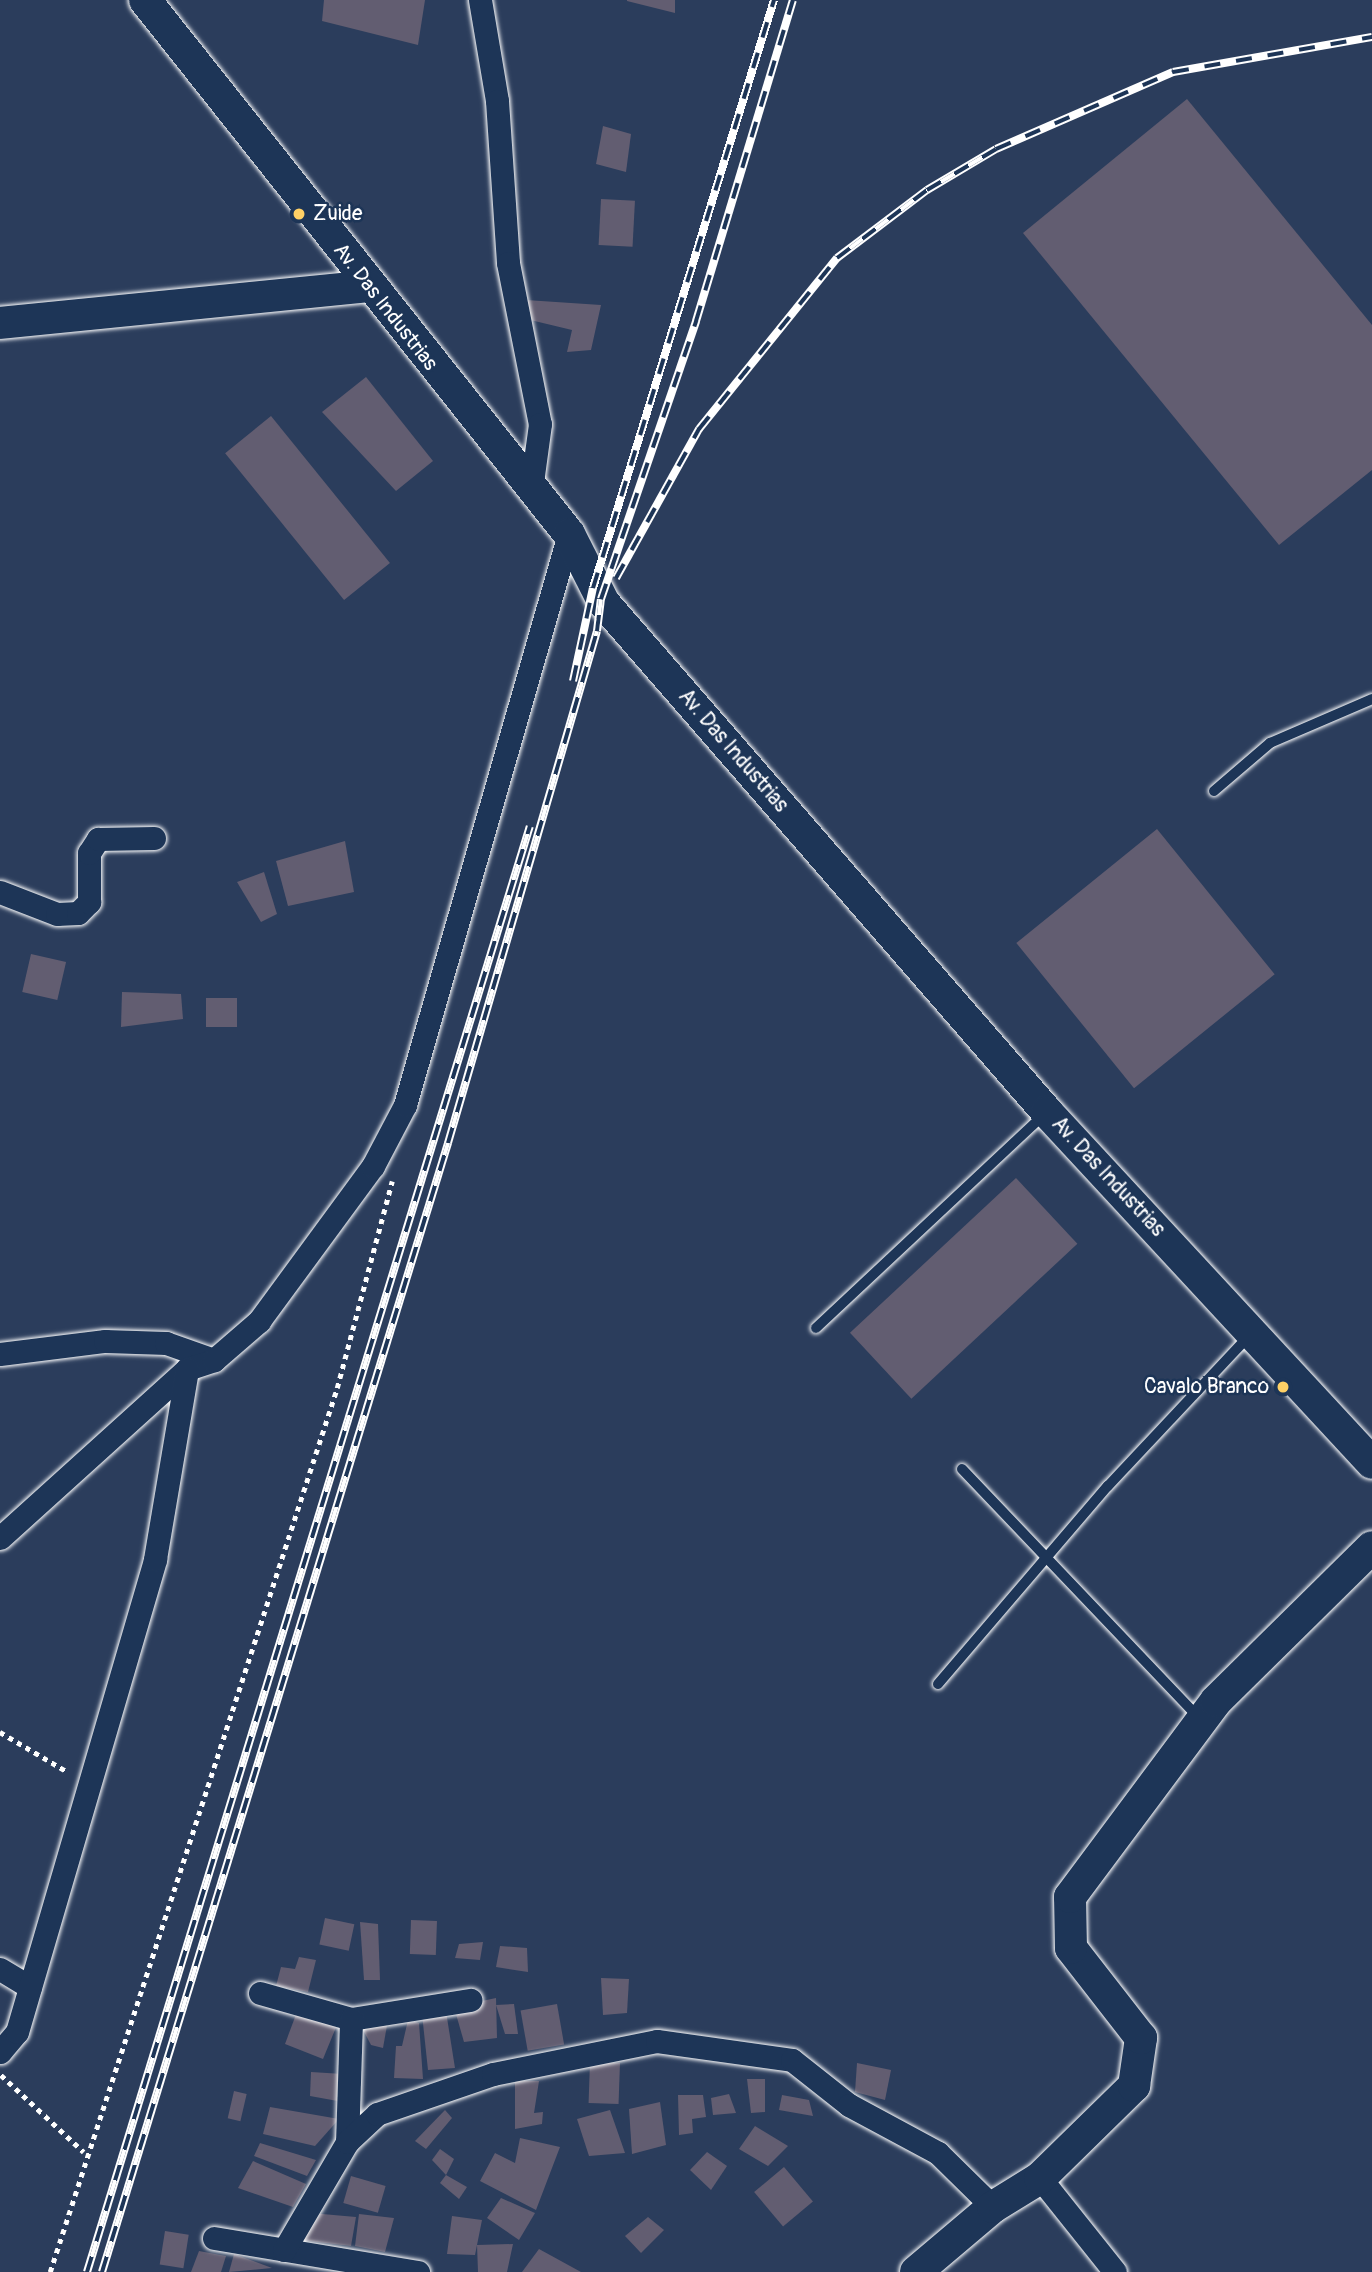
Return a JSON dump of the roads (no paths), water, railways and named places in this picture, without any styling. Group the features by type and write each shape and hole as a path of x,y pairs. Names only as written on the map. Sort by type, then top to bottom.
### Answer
{"main road":[{"name":"Av. Das Industrias","path":"145,0 368,286 569,534 604,603 1047,1112 1372,1463"},
{"path":"0,323 368,286"},
{"path":"916,2272 993,2207 1040,2178 1119,2107 1142,2060 1132,2023 1071,1948 1070,1896 1201,1721 1372,1548"}],"street":[{"path":"480,0 497,101 508,263 540,424 531,490"},
{"path":"0,1538 187,1369 214,1360 259,1321 373,1166 405,1105 569,534"},
{"path":"0,892 57,914 78,913 89,902 89,853 98,839 154,838"},
{"path":"0,1354 105,1341 166,1343 214,1360"},
{"path":"0,2052 16,2032 86,1783 155,1559 187,1369"},
{"path":"0,1969 30,1987"},
{"path":"260,1993 351,2019 470,2000"},
{"path":"347,2142 351,2019"},
{"path":"284,2250 347,2142 371,2118 402,2103 602,2047 657,2041 792,2060 849,2105 938,2153 993,2207"},
{"path":"1040,2178 1115,2272"},
{"path":"214,2238 418,2272"}],"lane":[{"path":"1214,792 1270,743 1372,699"},
{"path":"816,1328 1047,1112"},
{"path":"938,1684 1049,1555 1252,1333"},
{"path":"962,1469 1049,1555 1201,1721"}],"railway":[{"path":"573,681 593,588 774,0"},
{"path":"102,2272 448,1143 597,631 601,599 696,321 793,0"},
{"path":"616,578 699,429 837,258 927,190 996,149 1173,72 1372,37"},
{"path":"87,2272 530,826"}],"place":[{"name":"Zuide","path":"299,214"},
{"name":"Cavalo Branco","path":"1283,1387"}]}
